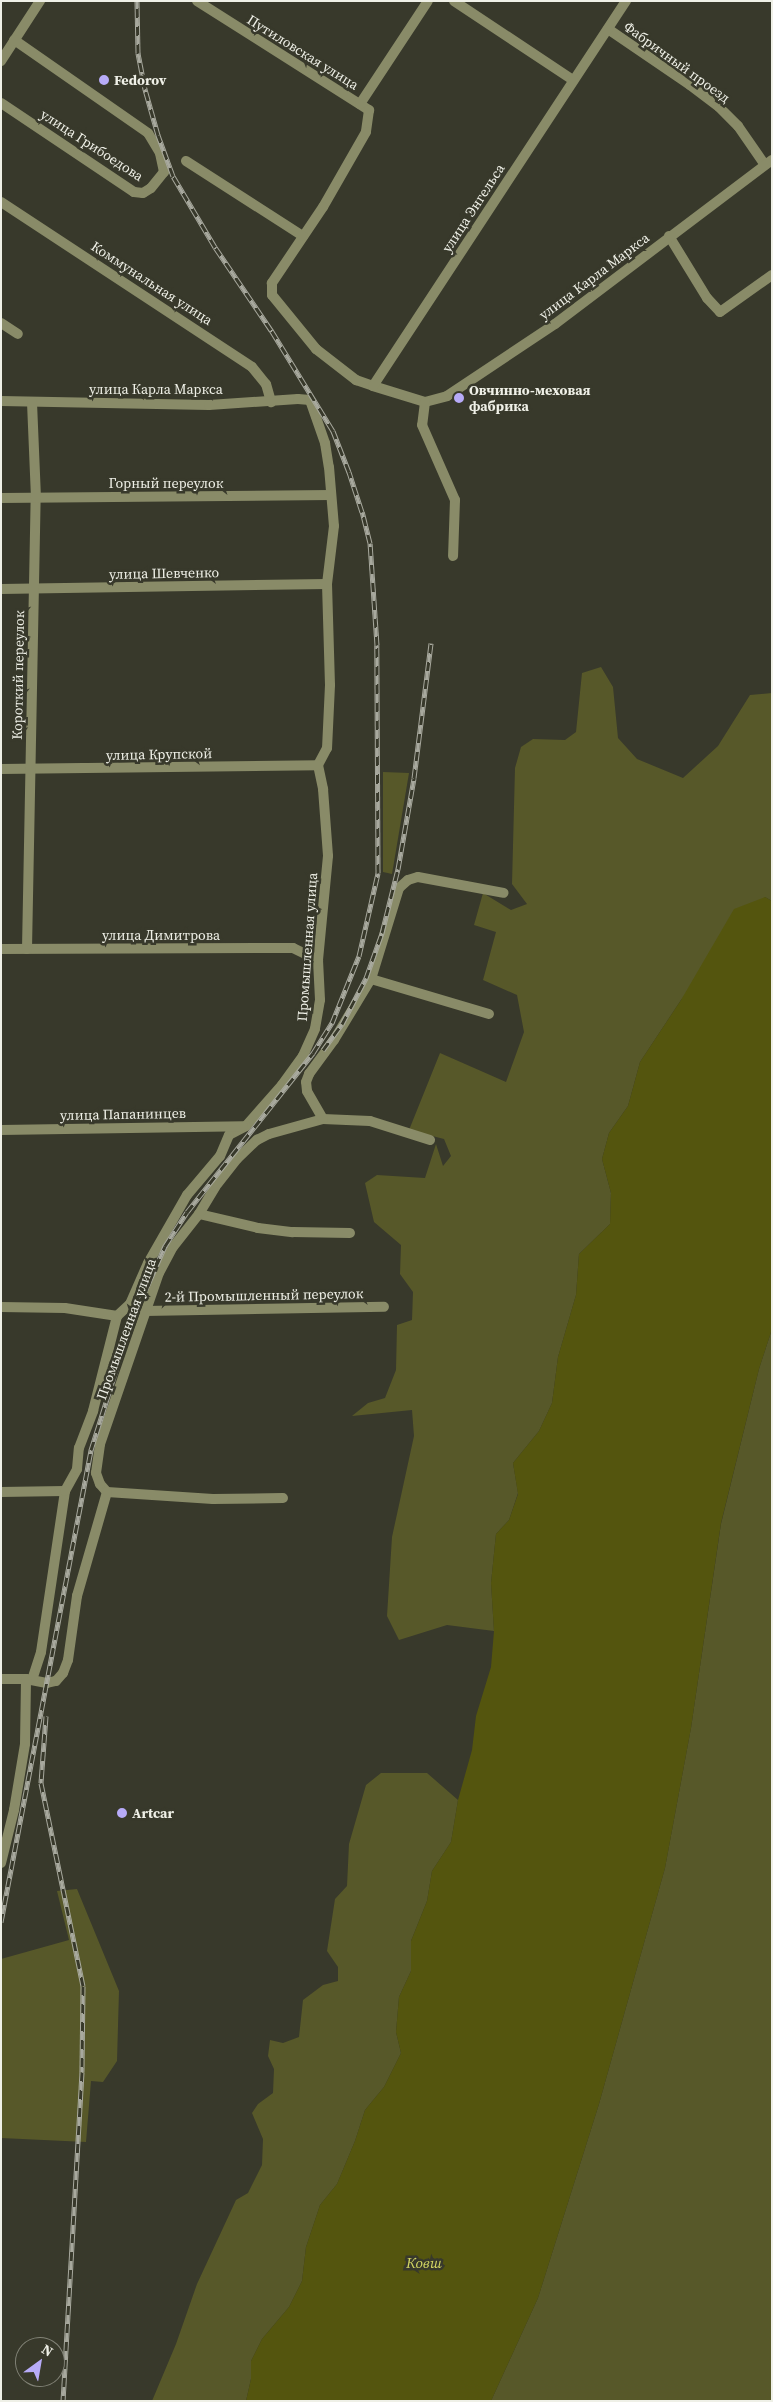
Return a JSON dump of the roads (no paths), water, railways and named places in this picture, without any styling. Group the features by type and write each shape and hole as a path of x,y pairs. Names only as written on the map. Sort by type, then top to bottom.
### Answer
{"street":[{"path":"1,61 40,1"},
{"name":"Путиловская улица","path":"197,1 369,110 366,132 323,207 303,236"},
{"path":"360,104 428,1"},
{"path":"454,1 573,80"},
{"name":"улица Энгельса","path":"374,386 626,1"},
{"name":"Фабричный проезд","path":"608,29 719,107 738,126 768,162"},
{"name":"улица Грибоедова","path":"1,103 134,192 143,193 151,188 164,172 160,152 148,132 14,40"},
{"path":"186,161 303,236 272,283 272,295 316,348 356,380 425,402 422,425 455,500 453,556"},
{"name":"улица Карла Маркса","path":"425,402 447,396 547,330 768,162"},
{"name":"Коммунальная улица","path":"1,202 252,368 266,384 271,402"},
{"path":"669,236 707,298 720,312 772,275"},
{"path":"1,324 18,334"},
{"name":"улица Карла Маркса","path":"1,401 209,405 298,399 310,400 325,442 331,495"},
{"name":"Короткий переулок","path":"27,948 36,498 32,402"},
{"path":"318,765 327,748 330,685 327,584 334,526 331,495"},
{"name":"Горный переулок","path":"1,498 331,495"},
{"name":"улица Шевченко","path":"1,589 327,584"},
{"name":"улица Крупской","path":"1,769 318,765"},
{"name":"Промышленная улица","path":"117,1316 130,1304 152,1255 188,1195 220,1156 230,1135 246,1126 272,1098 310,1044 320,1000 318,960 328,856 323,789 318,765"},
{"path":"323,1119 307,1091 306,1082 309,1074 334,1040 371,979 399,888 408,880 418,877 504,893"},
{"name":"улица Димитрова","path":"1,949 294,948 318,960"},
{"path":"371,979 489,1014"},
{"name":"Промышленная улица","path":"107,1492 100,1484 96,1473 100,1444 108,1414 125,1374 131,1349 159,1273 173,1246 199,1214 236,1160 257,1140 269,1134 323,1119 370,1121 430,1140"},
{"name":"улица Папанинцев","path":"1,1130 246,1126"},
{"path":"199,1214 258,1228 293,1232 350,1233"},
{"path":"1,1307 65,1308 117,1316 93,1411 79,1448 77,1469 65,1491 41,1652 29,1679 25,1744 14,1810 1,1862"},
{"name":"2-й Промышленный переулок","path":"145,1311 384,1307"},
{"path":"1,1492 65,1491"},
{"path":"1,1679 29,1679 47,1683 56,1681 63,1673 68,1660 77,1596 107,1492 213,1499 283,1498"}],"water":[{"name":"Ковш","path":"765,897 772,901 772,1329 759,1369 721,1523 691,1728 665,1868 599,2104 538,2298 491,2401 246,2401 251,2379 251,2361 262,2339 289,2307 302,2281 306,2247 320,2205 337,2184 355,2141 365,2110 384,2087 401,2053 396,2032 399,1997 411,1971 411,1941 427,1901 432,1871 451,1842 458,1800 472,1750 476,1716 491,1667 494,1631 491,1583 496,1534 509,1520 518,1494 513,1463 539,1431 552,1403 558,1357 576,1295 579,1254 610,1224 611,1193 602,1159 609,1133 628,1106 640,1062 681,1000 734,909"}],"railway":[{"path":"1,1922 91,1450 134,1316 165,1246 187,1212 313,1053 332,1023 359,956 378,873 377,645 370,543 362,512 333,431 271,330 215,247 173,176 158,135 145,89 138,53 137,1"},
{"path":"323,1050 342,1024 366,978 382,933 398,869 414,778 431,643"},
{"path":"46,1716 41,1783 83,1986 82,2072 63,2401"}],"place":[{"name":"Fedorov","path":"104,80"},
{"name":"Овчинно-меховая фабрика","path":"459,398"},
{"name":"Artcar","path":"122,1813"}]}
